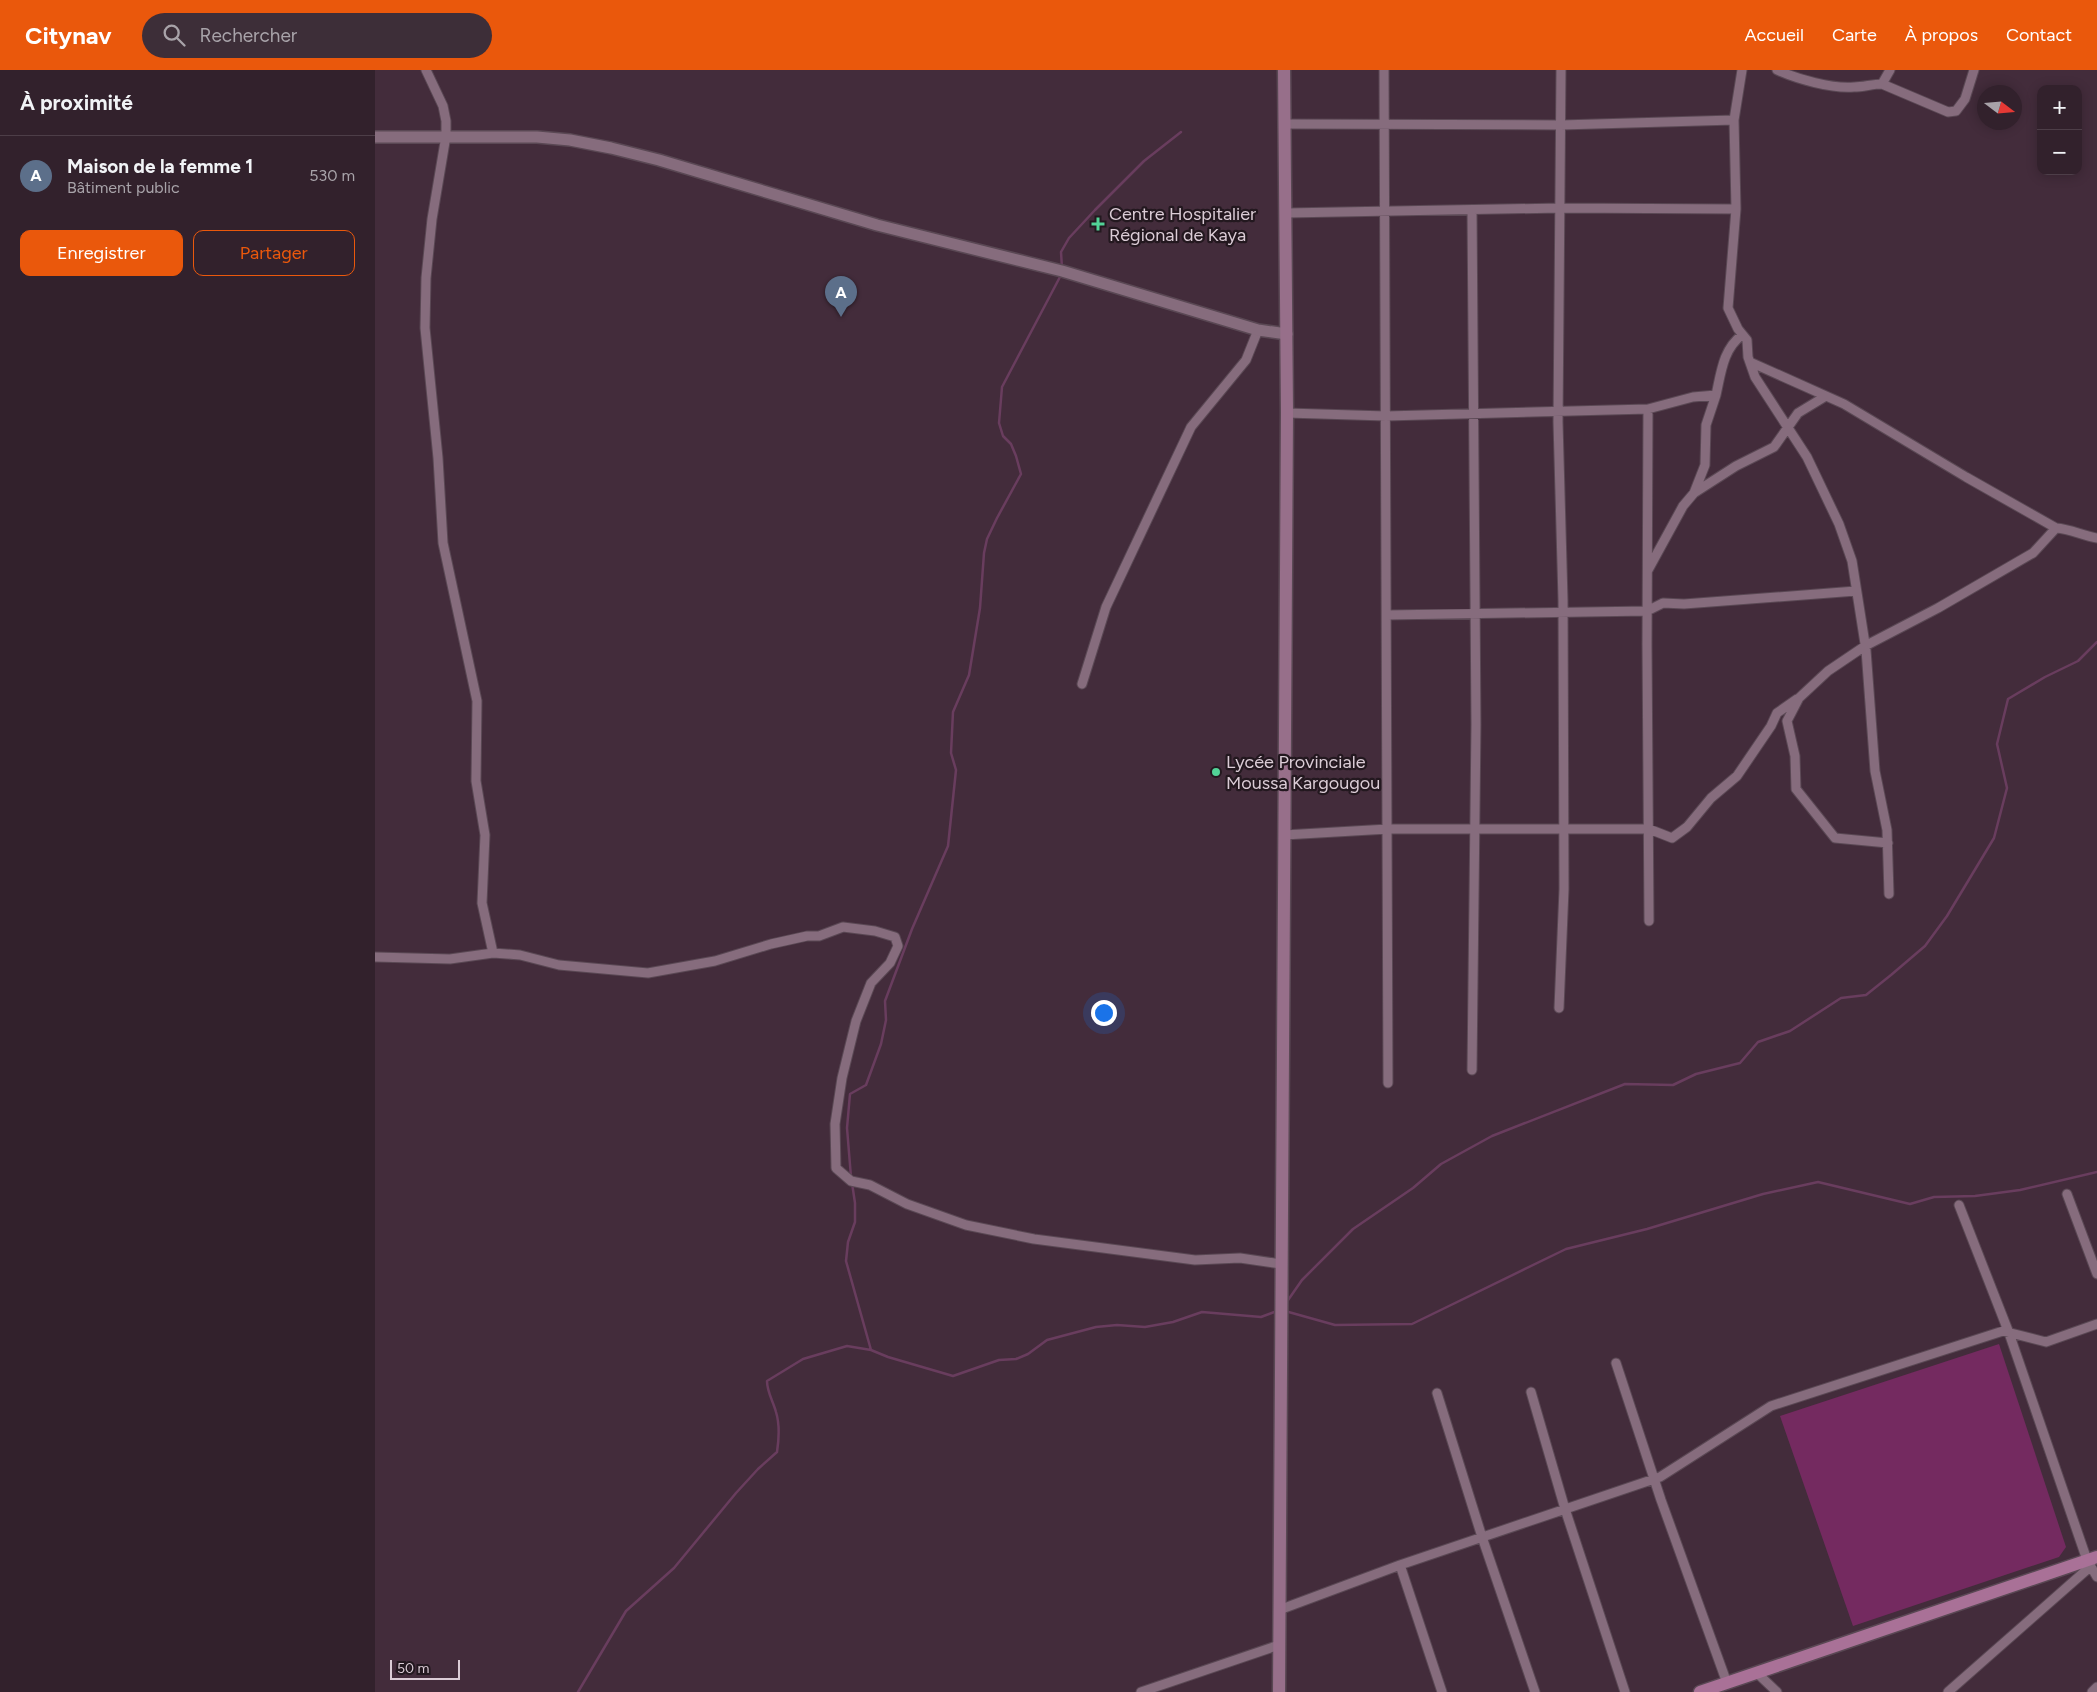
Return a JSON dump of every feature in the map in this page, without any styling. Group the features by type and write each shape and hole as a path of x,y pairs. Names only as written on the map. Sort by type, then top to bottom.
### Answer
{"main road":[{"path":"1279,1692 1287,412 1285,70"},
{"path":"1700,1692 2091,1561"}],"street":[{"path":"426,70 443,106 446,136 432,219 426,278 425,328 438,458 443,543 477,701 476,781 485,835 482,903 493,953"},
{"path":"1384,70 1388,1084"},
{"path":"1559,1008 1564,889 1563,613 1558,412 1561,70"},
{"path":"1742,70 1734,120 1736,209 1728,308 1738,330 1747,340 1750,362 1755,378 1807,457 1839,524 1851,561 1865,646 1875,771 1887,830 1889,894"},
{"path":"1777,70 1797,79 1838,86 1853,87 1882,84 1948,112 1956,111 1965,99 1974,70"},
{"path":"1882,84 1890,70"},
{"path":"1285,124 1561,125 1734,120"},
{"path":"375,137 537,137 570,140 611,148 659,160 877,225 1062,270 1258,330 1287,334"},
{"path":"1286,213 1560,208 1736,209"},
{"path":"1472,210 1475,614 1472,1070"},
{"path":"1082,684 1106,608 1191,427 1246,360 1258,330"},
{"path":"1647,572 1683,506 1693,493 1705,466 1706,425 1716,395 1722,367 1732,342 1742,335"},
{"path":"1750,362 1844,404 2056,528 2068,528 2088,537 2097,538"},
{"path":"1287,412 1385,416 1648,409 1693,397 1716,395"},
{"path":"1693,493 1736,466 1774,447 1798,413 1826,396"},
{"path":"1648,409 1649,921"},
{"path":"1284,835 1388,829 1649,828 1672,838 1687,827 1711,798 1737,776 1771,726 1777,713 1799,698 1828,671 1865,646 1938,608 2033,553 2056,528"},
{"path":"1387,616 1647,611 1663,603 1684,604 1856,591"},
{"path":"1799,698 1787,721 1795,756 1796,789 1835,838 1888,843"},
{"path":"375,957 450,959 493,953 520,955 559,965 648,973 715,961 771,944 807,936 819,936 843,927 885,933 895,937 898,946 890,963 871,983 856,1021 841,1078 835,1124 836,1168 851,1181 870,1186 907,1204 965,1225 1034,1239 1195,1260 1240,1258 1281,1264"},
{"path":"2067,1194 2097,1274"},
{"path":"1959,1205 2009,1333 2097,1577"},
{"path":"1279,1610 1400,1565 1654,1479 1771,1406 2003,1331 2046,1342 2097,1324"},
{"path":"1616,1363 1654,1479 1727,1683"},
{"path":"1531,1392 1565,1509 1625,1692"},
{"path":"1437,1393 1482,1537 1535,1692"},
{"path":"1948,1692 2091,1561"},
{"path":"1400,1565 1442,1692"},
{"path":"1141,1692 1279,1645"},
{"path":"1757,1673 1777,1692"},
{"path":"2092,1692 2097,1687"}],"shaded area":[{"path":"1999,1344 2066,1547 2059,1557 1853,1626 1780,1416"}],"waterway":[{"path":"1062,268 1061,252 1069,238 1144,161 1181,132"},
{"path":"851,1177 847,1128 850,1094 866,1085 881,1044 886,1020 885,1001 912,929 948,846 956,770 951,753 953,712 969,675 980,608 984,553 987,539 1021,474 1011,444 1003,436 999,423 1002,387 1061,275"},
{"path":"1286,1303 1302,1280 1353,1229 1413,1188 1441,1164 1492,1136 1625,1084 1673,1085 1696,1074 1740,1063 1758,1042 1790,1031 1841,998 1866,995 1891,975 1925,946 1947,916 1994,838 2007,788 1997,744 2008,699 2045,677 2078,661 2097,642"},
{"path":"1285,1311 1335,1325 1412,1324 1566,1249 1647,1229 1763,1194 1818,1182 1910,1204 1934,1197 1975,1196 2020,1190 2097,1172"},
{"path":"852,1183 855,1222 848,1242 846,1261 871,1350"},
{"path":"578,1692 626,1611 674,1568 736,1493 777,1452 778,1422 767,1381 803,1359 847,1346 871,1350 888,1357 953,1376 999,1360 1016,1359 1028,1354 1047,1340 1096,1327 1117,1325 1145,1327 1173,1322 1202,1312 1261,1317 1277,1311"}],"place":[{"name":"Centre Hospitalier Régional de Kaya","path":"1098,224"},
{"name":"Maison de la femme 1","path":"841,317"},
{"name":"Lycée Provinciale Moussa Kargougou","path":"1216,772"}]}
